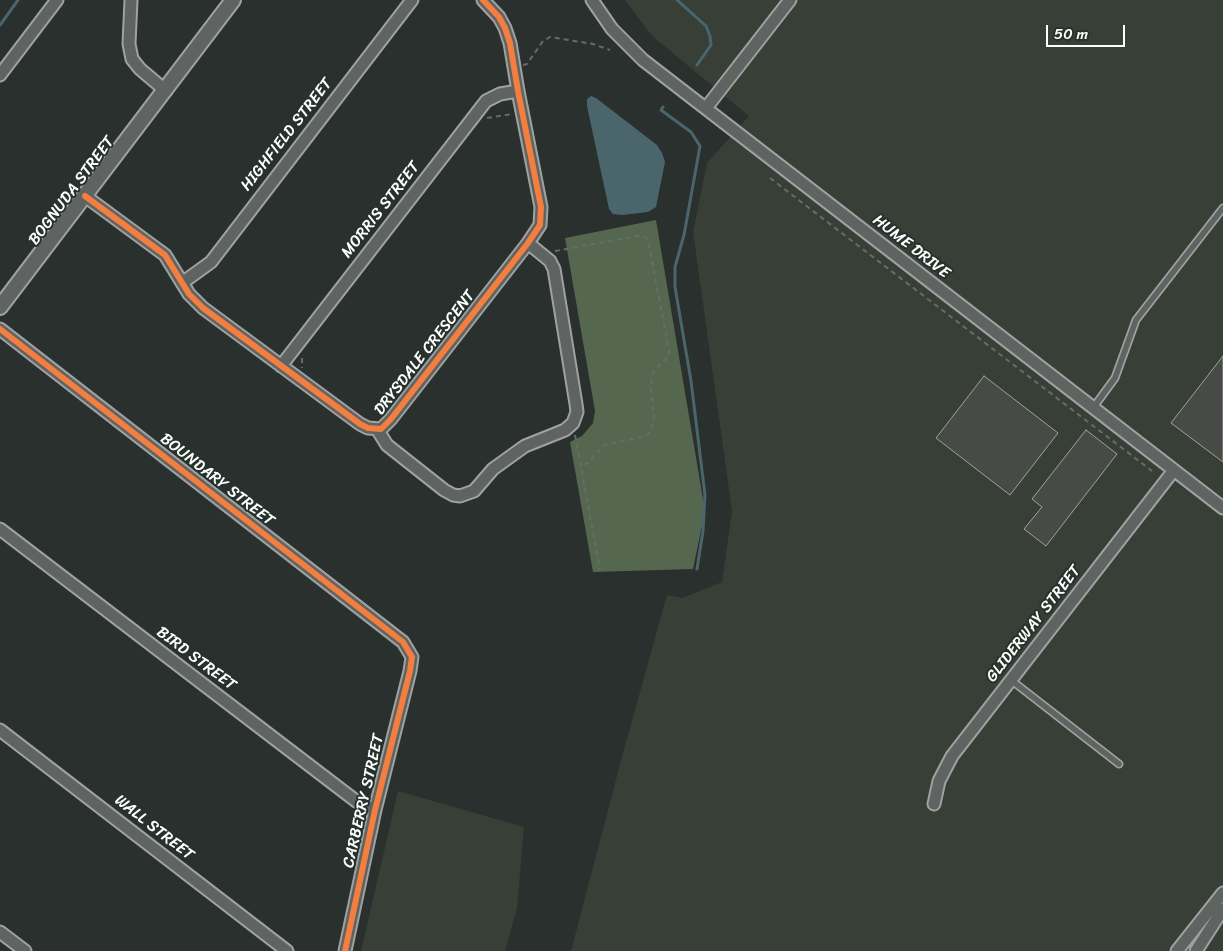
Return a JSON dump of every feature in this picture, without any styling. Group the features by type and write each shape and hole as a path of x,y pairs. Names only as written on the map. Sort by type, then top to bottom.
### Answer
{"street":[{"path":"0,75 57,0"},
{"path":"131,0 129,44 132,59 140,69 166,90"},
{"name":"BOGNUDA STREET","path":"0,308 233,0"},
{"name":"HIGHFIELD STREET","path":"182,283 210,262 412,0"},
{"name":"DRYSDALE CRESCENT","path":"85,196 165,255 189,294 203,308 360,424 368,428 377,429 384,426 528,243 540,225 541,207 510,43 499,17 483,0"},
{"name":"HUME DRIVE","path":"592,0 612,29 631,49 1223,508"},
{"path":"706,108 790,0"},
{"name":"MORRIS STREET","path":"282,366 486,101 500,94 518,90"},
{"path":"377,429 387,445 444,490 453,495 460,496 474,491 493,469 526,446 564,430 573,423 577,412 554,269 550,261 528,243"},
{"name":"BOUNDARY STREET","path":"0,329 387,628 403,642 412,657"},
{"name":"GLIDERWAY STREET","path":"934,804 939,781 946,766 1174,470"},
{"name":"BIRD STREET","path":"0,529 356,801 374,810"},
{"name":"CARBERRY STREET","path":"345,951 374,810 412,657"},
{"name":"WALL STREET","path":"0,730 287,951"},
{"path":"1177,951 1223,893"},
{"path":"1196,951 1223,909"},
{"path":"0,932 25,951"}],"lane":[{"path":"1093,408 1115,378 1136,320 1223,208"},
{"path":"1011,680 1118,764"}],"path":[{"path":"521,65 527,64 541,43 550,37 593,44 610,50"},
{"path":"770,178 1152,471"},
{"path":"551,249 559,251 638,236 646,237 669,351 669,356 655,370 652,376 651,388 654,419 651,431 647,435 604,445 588,464 581,465"},
{"path":"575,435 600,570"}],"shaded area":[{"path":"625,0 1223,0 1223,951 571,951 667,595 682,598 722,582 732,511 693,232 707,163 749,116 652,36"},
{"path":"398,791 524,827 517,908 505,951 361,951"}],"green space":[{"path":"656,220 705,511 693,569 593,572 570,442 582,436 593,423 595,411 565,238"}],"water":[{"path":"591,96 657,145 662,153 665,162 656,207 648,212 622,215 613,214 609,209 587,106 587,99"}],"building":[{"path":"1223,356 1223,462 1171,423"},
{"path":"984,376 1058,433 1010,495 936,438"},
{"path":"1086,430 1117,454 1046,546 1024,529 1042,507 1032,499"}],"waterway":[{"path":"0,25 18,0"},
{"path":"677,0 706,26 710,36 711,45 697,65"},
{"path":"663,107 661,110 691,132 700,146 684,235 675,267 675,287 691,381 705,495 703,531 697,569"}],"cycle path":[{"path":"85,196 165,255 189,294 203,308 360,424 368,428 381,429 391,419 540,225 541,207 510,43 499,17 483,0"},
{"path":"0,329 403,642 412,657 375,810 345,951"}]}
